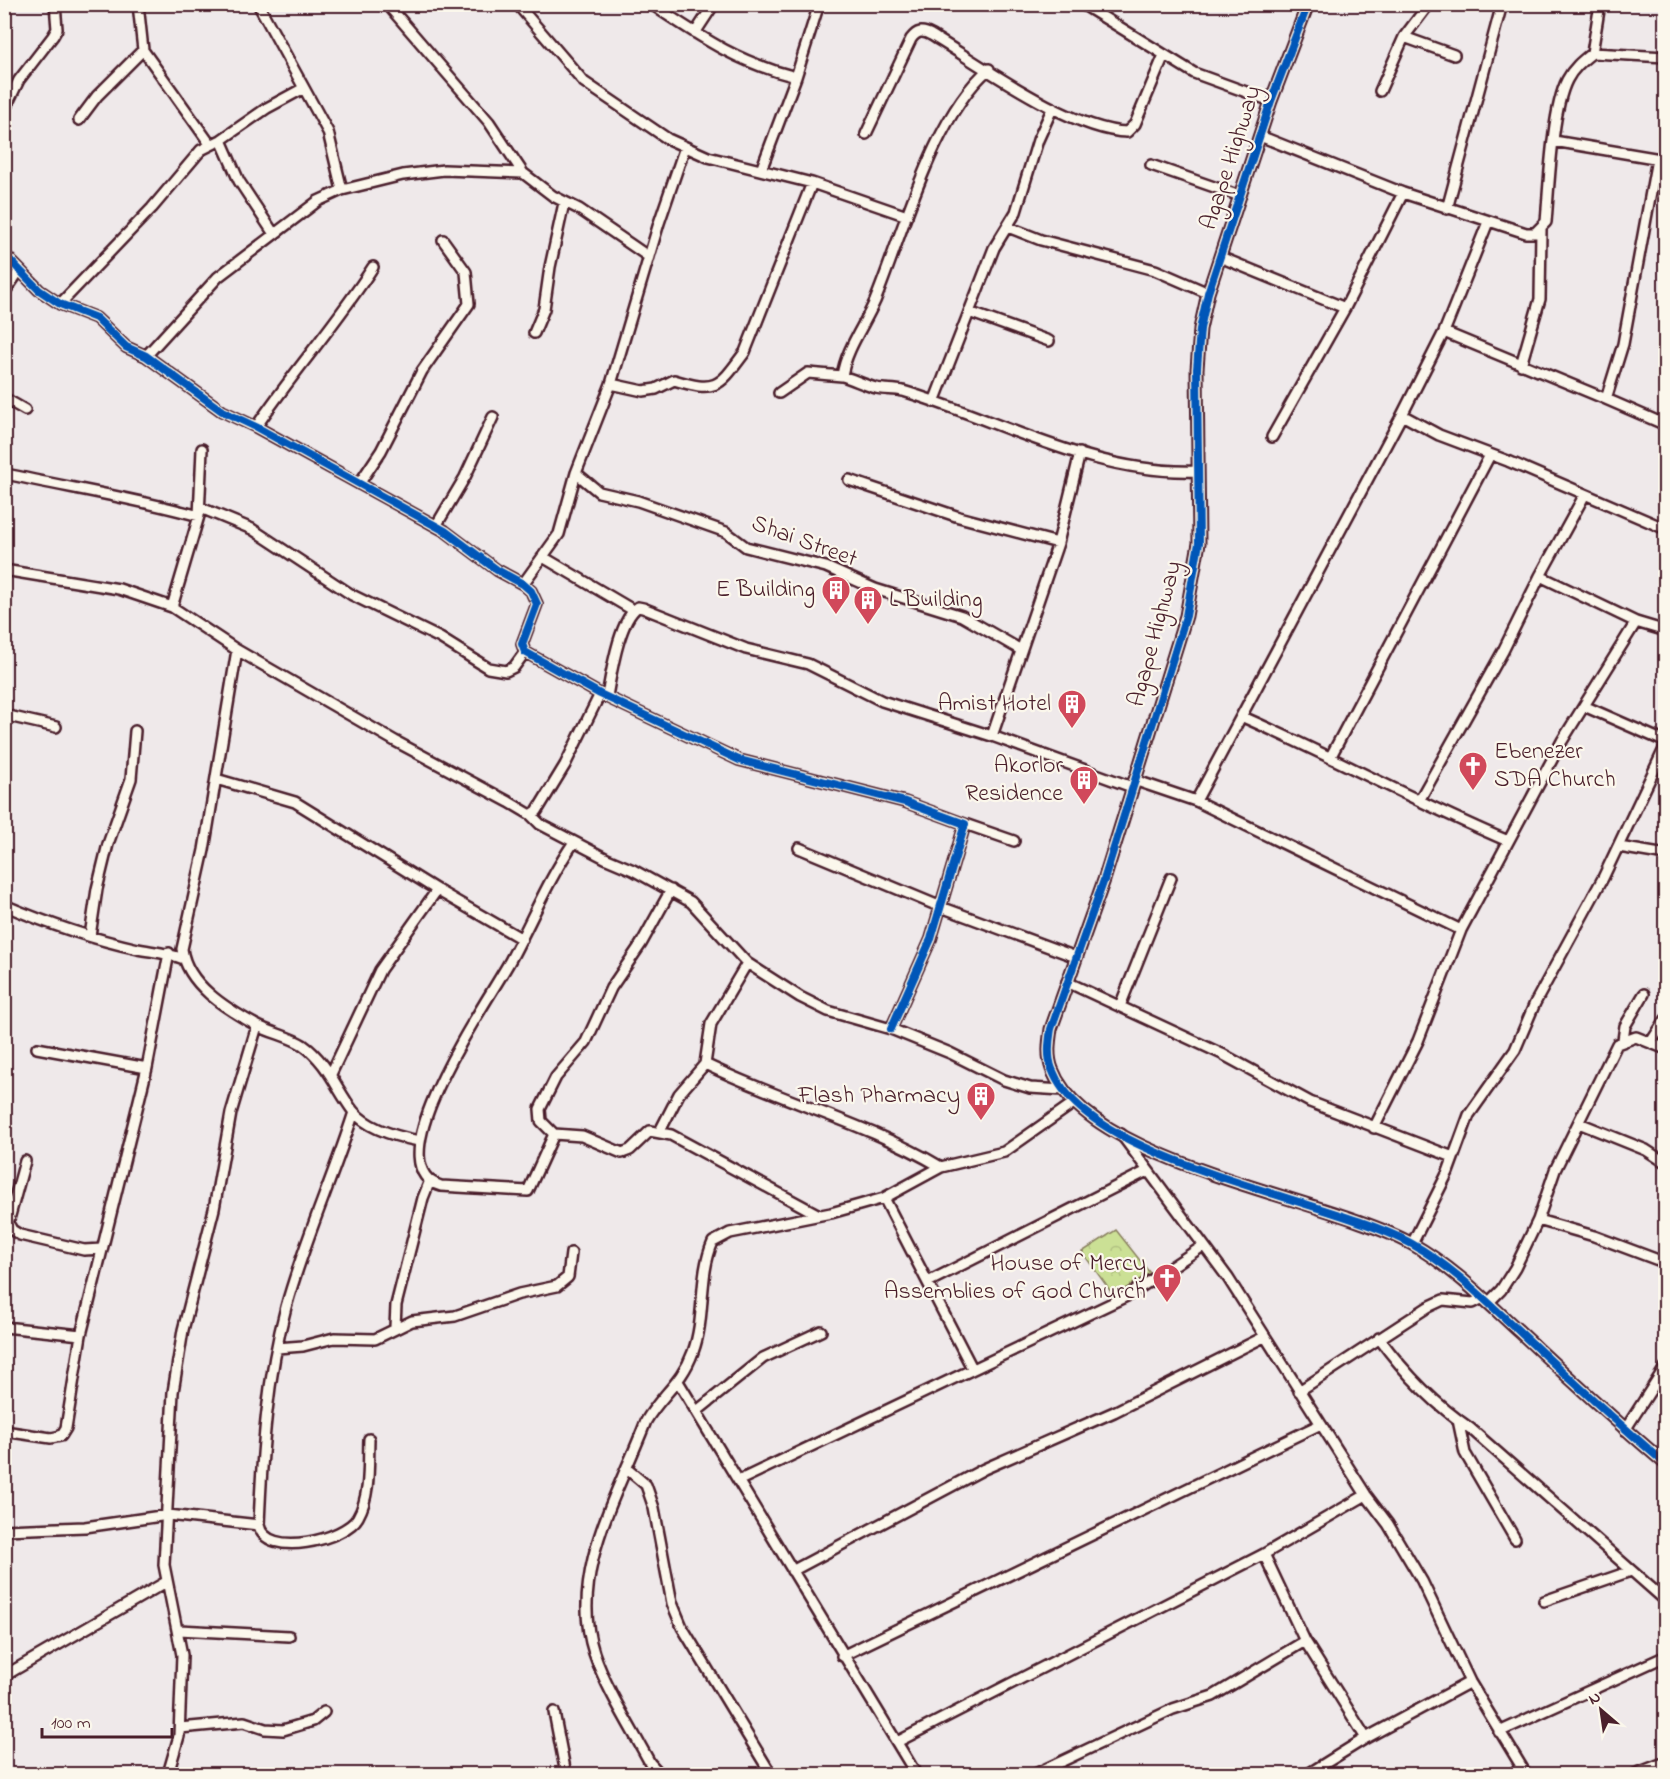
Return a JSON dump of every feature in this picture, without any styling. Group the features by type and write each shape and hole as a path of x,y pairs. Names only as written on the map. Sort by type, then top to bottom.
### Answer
{"street":[{"path":"4,111 19,80 57,29 55,4"},
{"path":"138,4 143,50 210,144"},
{"path":"258,4 328,132 342,190"},
{"path":"387,4 483,114 523,173 564,203 579,209 649,257"},
{"path":"517,4 569,68 584,82 685,147 708,157 812,183 907,216"},
{"path":"651,4 695,33 758,68 796,77"},
{"path":"695,33 714,4"},
{"path":"761,170 796,77 819,4"},
{"path":"1082,4 1194,73 1271,101"},
{"name":"Agape Highway","path":"1308,4 1271,101 1209,293 1198,346 1197,471 1200,514 1195,576 1174,656 1104,880 1051,1029 1049,1045 1051,1067 1063,1090 1075,1102 1121,1134 1182,1162 1372,1226 1412,1244 1454,1273 1665,1464"},
{"path":"1380,91 1404,37 1429,4"},
{"path":"1447,209 1502,4"},
{"path":"1592,53 1600,4"},
{"path":"867,134 911,39 918,32 931,35 1052,109 1103,128 1127,132 1141,111 1164,55"},
{"path":"1404,37 1454,55"},
{"path":"79,120 98,96 143,50"},
{"path":"1521,365 1540,300 1541,229 1546,222 1554,141 1567,79 1576,65 1592,53 1665,57"},
{"path":"842,376 844,364 874,303 907,216 958,105 970,88 990,69"},
{"path":"60,304 152,208 191,158 267,108 304,88"},
{"path":"934,402 994,248 1016,212 1038,140 1052,109"},
{"path":"1260,136 1447,209 1526,233 1541,229"},
{"path":"221,140 239,181 274,234"},
{"path":"1554,141 1661,160 1623,344 1605,399"},
{"path":"523,584 559,534 576,473 611,384 685,147"},
{"path":"1151,165 1240,196"},
{"path":"146,356 218,277 300,212 342,190 403,175 444,170 523,173"},
{"path":"611,384 643,391 656,389 674,380 703,388 719,383 729,373 745,352 812,183"},
{"path":"1272,437 1345,308 1403,193"},
{"path":"534,333 544,309 550,267 564,203"},
{"path":"1196,801 1243,717 1444,332 1488,222"},
{"path":"1008,227 1041,240 1155,270 1209,293"},
{"path":"359,484 381,451 418,378 469,304 466,272 443,240"},
{"path":"4,254 39,290 60,304 96,318 126,347 146,356 222,411 256,427 436,526 497,570 523,584 531,591 537,604 522,645 525,652 604,695 739,760 904,802 1014,841"},
{"path":"1220,257 1345,308"},
{"path":"256,427 288,379 339,316 373,267"},
{"path":"4,293 19,271"},
{"path":"969,312 1049,341"},
{"path":"1444,332 1665,425"},
{"path":"779,393 808,373 842,376 879,389 902,391 1080,453 1136,468 1197,471"},
{"path":"4,398 25,410"},
{"path":"1402,415 1421,427 1665,530"},
{"path":"436,526 465,477 493,417"},
{"path":"172,607 200,512 202,449"},
{"path":"992,736 1058,543 1080,453"},
{"path":"1331,756 1491,455"},
{"name":"Shai Street","path":"576,473 599,492 638,501 726,532 746,547 826,567 875,589 962,616 1021,650"},
{"path":"6,474 75,490 106,493 200,512 252,529 352,595 440,638 488,668 506,671 514,667 525,652"},
{"path":"849,480 959,517 1058,543"},
{"path":"1420,799 1503,651 1540,576 1584,496"},
{"path":"543,557 633,610 643,608 746,649 808,664 882,701 992,736 1083,774 1133,784 1196,801 1461,930"},
{"path":"4,570 120,589 172,607 237,650 395,741 531,815 540,824 691,902 747,963 800,997 828,1011 891,1029 956,1056 1004,1080 1030,1088 1063,1090"},
{"path":"1540,576 1636,622 1665,631"},
{"path":"531,815 537,811 565,765 604,695 633,610"},
{"path":"1374,1128 1419,1041 1461,930 1562,741 1636,622"},
{"path":"237,650 204,850 182,949 184,959 207,992 257,1026 301,1044 331,1074 354,1112 384,1131 419,1141"},
{"path":"1412,1244 1448,1172 1469,1115 1515,1050 1534,1003 1619,847 1665,744 1584,706"},
{"path":"4,714 56,726"},
{"path":"1243,717 1331,756 1460,821 1508,841"},
{"path":"90,936 97,889 108,844 131,778 135,731"},
{"path":"216,779 295,802 436,890 522,939"},
{"path":"891,1029 932,939 965,824"},
{"path":"395,1327 394,1315 429,1183 420,1165 419,1141 441,1079 522,939 560,863 574,842"},
{"path":"1619,847 1665,855"},
{"path":"799,849 941,907 1076,957"},
{"path":"1120,1006 1171,878"},
{"path":"331,1074 380,970 436,890"},
{"path":"671,890 631,960 610,988 586,1042 556,1077 540,1109 541,1121 555,1134 582,1136 622,1153 630,1150 650,1131 660,1131 681,1139 819,1215"},
{"path":"4,905 90,936 139,949 169,953 184,959"},
{"path":"4,1431 51,1438 61,1436 66,1428 81,1335 147,1068 169,953"},
{"path":"660,1131 679,1094 705,1065 711,1024 747,963"},
{"path":"1067,982 1222,1054 1310,1102 1453,1157"},
{"path":"1623,1040 1625,1026 1644,994"},
{"path":"1651,1042 1665,1019"},
{"path":"168,1774 180,1728 182,1655 179,1630 166,1582 164,1547 168,1515 173,1392 178,1355 214,1209 231,1113 257,1026"},
{"path":"1299,1391 1379,1338 1443,1300 1473,1303 1485,1300 1501,1290 1515,1268 1538,1220 1551,1179 1580,1124 1614,1049 1623,1040 1636,1037 1665,1049"},
{"path":"37,1048 147,1068"},
{"path":"705,1065 737,1080 866,1128 941,1167"},
{"path":"660,1774 650,1763 600,1668 586,1615 594,1558 627,1469 654,1408 678,1383 693,1353 699,1330 708,1259 713,1242 730,1233 819,1215 884,1198 941,1167 1004,1152 1075,1102"},
{"path":"354,1112 332,1181 308,1240 287,1305 277,1348 264,1435 259,1525 263,1536 268,1540 285,1543 320,1538 343,1531 352,1525 358,1517 366,1495 369,1439"},
{"path":"1580,1124 1646,1150 1665,1163"},
{"path":"429,1183 458,1188 528,1191 555,1134"},
{"path":"1121,1134 1233,1286 1366,1495 1389,1524 1422,1581 1470,1683 1524,1770 1513,1774"},
{"path":"25,1161 8,1223 12,1230 20,1235 84,1250 102,1249"},
{"path":"928,1282 1147,1171"},
{"path":"884,1198 972,1368"},
{"path":"1538,1220 1594,1236 1665,1263"},
{"path":"740,1480 1129,1295 1203,1246"},
{"path":"277,1348 303,1346 334,1338 375,1339 395,1327 412,1321 462,1314 519,1294 557,1286 567,1277 571,1253"},
{"path":"4,1327 81,1335"},
{"path":"697,1411 762,1358 821,1331"},
{"path":"792,1571 984,1469 1114,1412 1264,1337"},
{"path":"1379,1338 1419,1388 1665,1601"},
{"path":"1625,1430 1665,1366"},
{"path":"678,1383 740,1480 842,1656 916,1774"},
{"path":"1458,1420 1465,1453 1515,1539"},
{"path":"842,1656 1321,1424"},
{"path":"627,1469 646,1485 654,1508 672,1603 682,1627 771,1774"},
{"path":"897,1742 1264,1554 1366,1495"},
{"path":"4,1530 60,1529 168,1515 259,1525"},
{"path":"1264,1554 1305,1641 1366,1738"},
{"path":"1545,1601 1631,1571"},
{"path":"4,1676 166,1582"},
{"path":"179,1630 289,1636"},
{"path":"1035,1774 1173,1709 1213,1696 1305,1641"},
{"path":"1499,1732 1665,1656"},
{"path":"1308,1774 1366,1738 1470,1683"},
{"path":"180,1728 244,1722 265,1729 283,1730 313,1721 324,1712"},
{"path":"554,1712 566,1774"},
{"path":"1635,1774 1665,1766"}],"green space":[{"path":"1116,1230 1150,1273 1114,1296 1082,1252"}],"cycle path":[{"path":"1308,4 1271,101 1208,293 1200,329 1197,369 1199,543 1186,616 1104,880 1051,1029 1050,1064 1074,1102 1111,1130 1159,1154 1374,1227 1427,1253 1469,1286 1666,1464"},
{"path":"4,254 39,290 60,304 96,318 126,347 146,356 222,411 256,427 445,531 497,570 523,584 531,591 537,604 522,644 525,652 600,694 739,760 905,802 965,824 931,939 891,1029"}],"place":[{"name":"E Building","path":"836,616"},
{"name":"L Building","path":"868,626"},
{"name":"Amist Hotel","path":"1072,730"},
{"name":"Ebenezer SDA Church","path":"1473,792"},
{"name":"Akorlor Residence","path":"1084,806"},
{"name":"Flash Pharmacy","path":"981,1122"},
{"name":"House of Mercy Assemblies of God Church","path":"1167,1304"}]}
